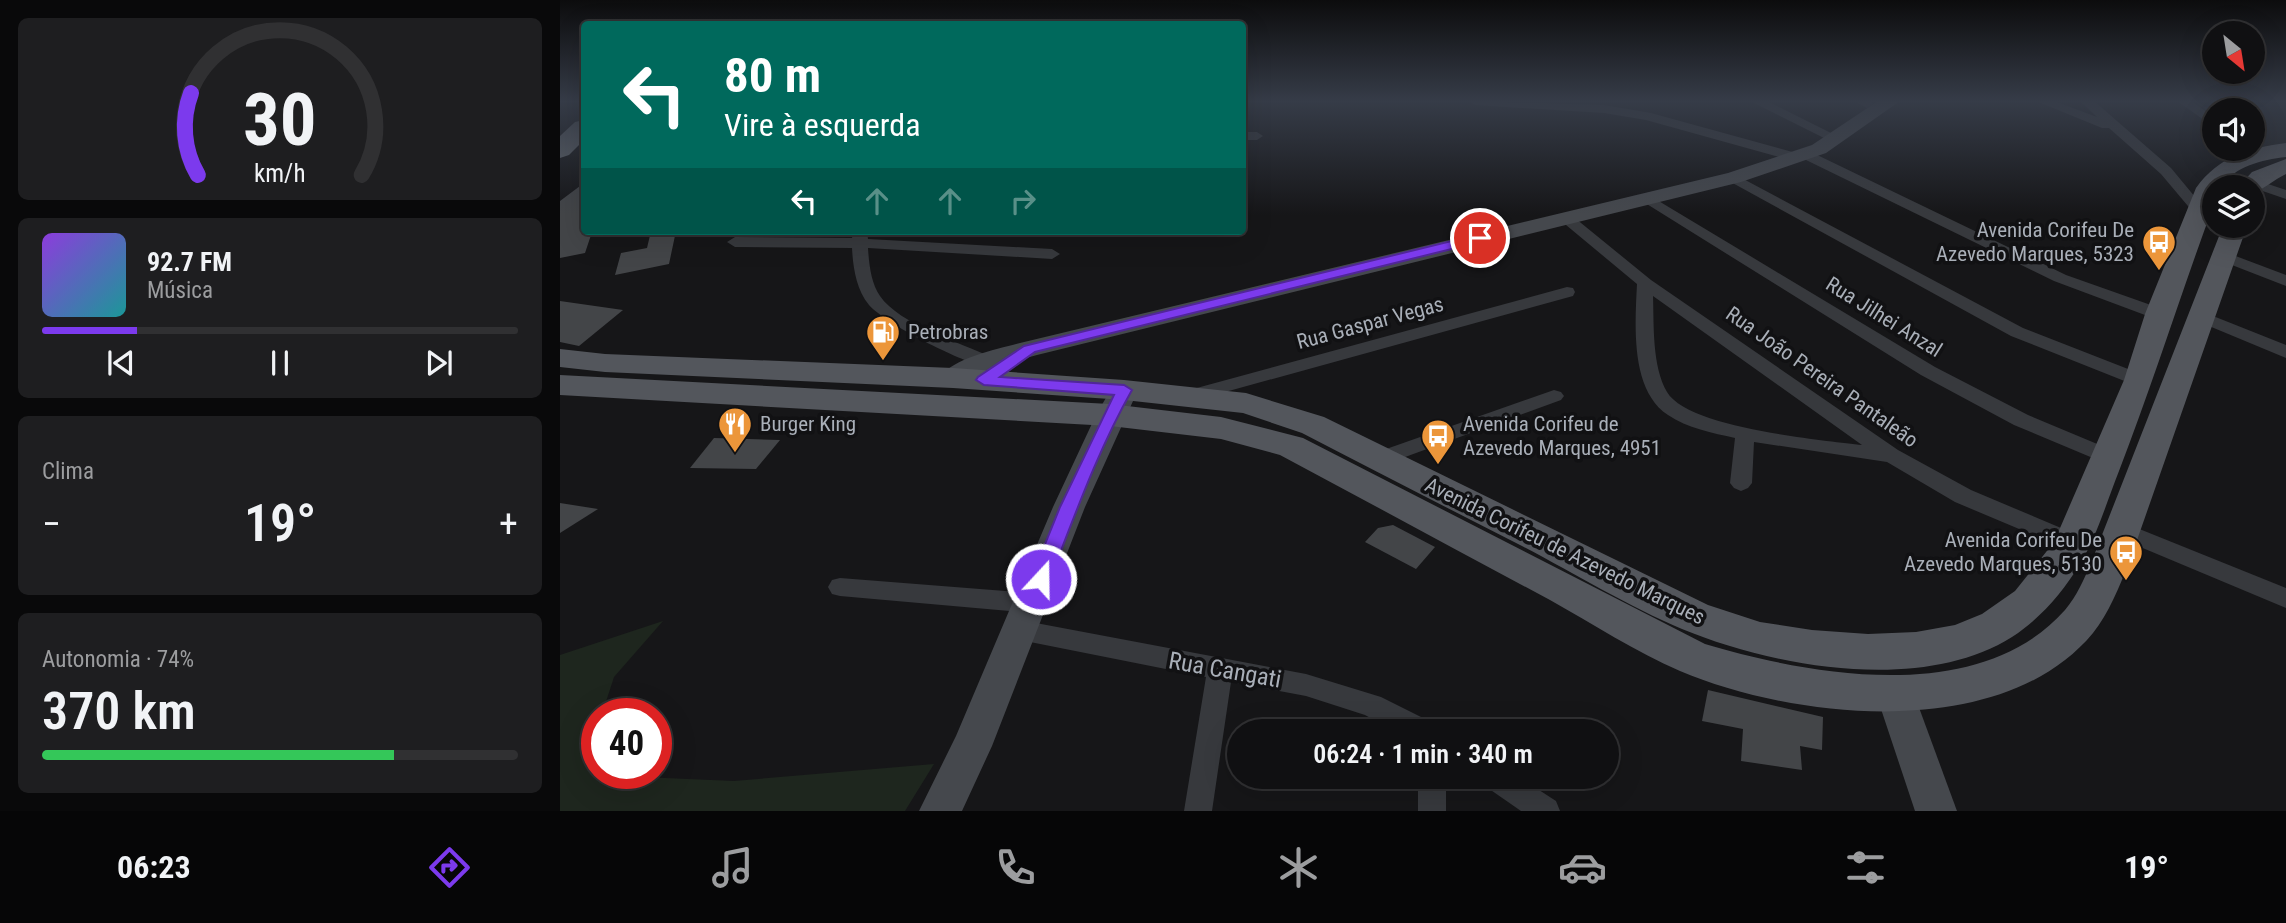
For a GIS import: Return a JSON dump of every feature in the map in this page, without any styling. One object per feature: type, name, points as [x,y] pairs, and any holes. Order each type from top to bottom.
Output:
[{"type":"main road","points":[[945,391],[1030,349],[1734,178],[1802,157],[1834,139]]},
{"type":"main road","name":"Avenida Corifeu de Azevedo Marques","points":[[2221,175],[2228,166],[2264,165]]},
{"type":"main road","name":"Avenida Corifeu de Azevedo Marques","points":[[560,358],[1117,403],[1185,398],[1247,403],[1313,425],[1695,617],[1760,639],[1812,647],[1916,649],[1959,642],[1996,626],[2029,601],[2066,555],[2139,380],[2159,314],[2202,202]]},
{"type":"main road","name":"Avenida Corifeu de Azevedo Marques","points":[[984,371],[1291,446],[1694,658],[1743,674],[1804,686],[1895,694],[1973,685],[2008,672],[2074,626],[2094,598],[2122,530],[2230,241]]},
{"type":"main road","name":"Avenida Corifeu de Azevedo Marques","points":[[560,385],[945,391]]},
{"type":"main road","points":[[940,811],[972,746],[1069,507],[1117,403]]},
{"type":"main road","points":[[1895,694],[1936,811]]},
{"type":"street","points":[[1727,139],[1802,157],[2078,286],[2159,314]]},
{"type":"street","points":[[2129,139],[2202,198]]},
{"type":"street","points":[[1756,147],[1773,166]]},
{"type":"street","points":[[2264,165],[2286,195]]},
{"type":"street","points":[[2166,171],[2202,198]]},
{"type":"street","points":[[1734,178],[2017,332],[2139,380]]},
{"type":"street","name":"Rua Jilhei Anzal","points":[[1647,198],[1940,377],[2021,420],[2107,456]]},
{"type":"street","name":"Rua João Pereira Pantaleão","points":[[1565,217],[1645,283],[1891,455],[1964,496],[2072,542]]},
{"type":"street","points":[[860,237],[867,286],[876,302],[894,316],[984,371]]},
{"type":"street","points":[[735,242],[860,237],[1052,254]]},
{"type":"street","points":[[2230,241],[2286,281]]},
{"type":"street","points":[[1645,283],[1645,329],[1656,390],[1667,406],[1687,419],[1745,433],[1891,455]]},
{"type":"street","name":"Rua Gaspar Vegas","points":[[1185,398],[1567,292]]},
{"type":"street","points":[[2203,317],[2286,352]]},
{"type":"street","points":[[1379,459],[1554,396]]},
{"type":"street","points":[[1741,483],[1745,433]]},
{"type":"street","points":[[2122,530],[2286,598]]},
{"type":"street","name":"Rua Cangati","points":[[840,587],[1026,617],[1220,670],[1306,685],[1372,705],[1398,719]]},
{"type":"street","points":[[1198,811],[1220,670]]},
{"type":"street","points":[[1432,789],[1432,811]]},
{"type":"street","points":[[1513,789],[1546,811]]},
{"type":"shaded area","points":[[2265,139],[2286,139],[2286,147],[2265,148]]},
{"type":"shaded area","points":[[663,621],[614,677],[607,698],[581,698],[581,789],[672,789],[672,778],[734,781],[934,764],[905,811],[560,811],[560,655]]},
{"type":"building","points":[[581,185],[581,235],[591,235],[585,253],[560,258],[560,201]]},
{"type":"building","points":[[650,235],[675,235],[669,264],[615,275],[621,253],[647,248]]},
{"type":"building","points":[[560,301],[623,310],[579,346],[560,342]]},
{"type":"building","name":"Burger King","points":[[714,438],[780,440],[756,469],[690,468]]},
{"type":"building","points":[[560,503],[598,509],[560,533]]},
{"type":"building","points":[[1393,525],[1435,547],[1416,569],[1365,542],[1378,528]]},
{"type":"building","points":[[1708,690],[1823,717],[1822,750],[1800,746],[1802,770],[1741,761],[1743,729],[1702,721]]},
{"type":"place","name":"Avenida Corifeu De Azevedo Marques, 5323","points":[[2159,272]]},
{"type":"place","name":"Petrobras","points":[[883,362]]},
{"type":"place","name":"Burger King","points":[[735,454]]},
{"type":"place","name":"Avenida Corifeu de Azevedo Marques, 4951","points":[[1438,466]]},
{"type":"place","name":"Avenida Corifeu De Azevedo Marques, 5130","points":[[2126,582]]},
{"type":"route","points":[[1041,579],[1069,507],[1124,390],[984,380],[1030,349],[1480,238]]}]
